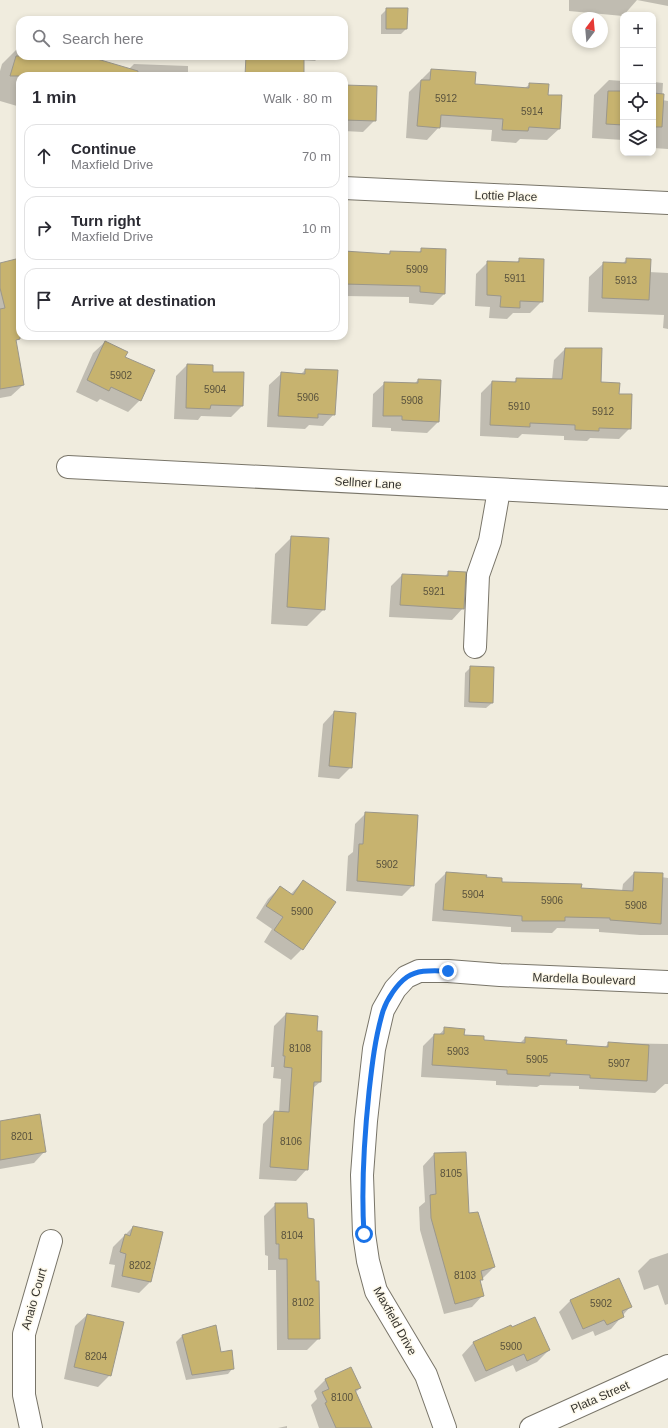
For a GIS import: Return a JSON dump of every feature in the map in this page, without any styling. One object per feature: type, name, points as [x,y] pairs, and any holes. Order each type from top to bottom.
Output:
[{"type":"street","name":"Lottie Place","points":[[348,188],[668,203]]},
{"type":"street","name":"Sellner Lane","points":[[68,467],[668,498]]},
{"type":"street","points":[[475,647],[478,576],[490,541],[499,490]]},
{"type":"street","name":"Maxfield Drive","points":[[445,1428],[426,1375],[376,1291],[368,1261],[363,1227],[362,1175],[374,1049],[383,1010],[395,989],[406,978],[419,972],[434,971],[500,975]]},
{"type":"street","name":"Mardella Boulevard","points":[[500,975],[668,982]]},
{"type":"street","name":"Anaio Court","points":[[31,1428],[24,1395],[24,1334],[51,1241]]},
{"type":"street","name":"Plata Street","points":[[531,1428],[668,1366]]},
{"type":"building","points":[[386,8],[408,8],[407,29],[386,29]]},
{"type":"building","points":[[16,56],[16,60],[101,60],[138,71],[16,72],[16,76],[10,76]]},
{"type":"building","points":[[246,60],[304,60],[304,72],[245,72]]},
{"type":"building","points":[[431,69],[476,72],[475,84],[529,88],[529,83],[549,84],[548,95],[562,95],[560,129],[529,127],[528,131],[502,130],[503,119],[441,115],[440,128],[417,126],[421,80],[430,80]]},
{"type":"building","points":[[348,85],[377,86],[376,121],[348,120]]},
{"type":"building","points":[[608,91],[620,91],[620,125],[606,124]]},
{"type":"building","points":[[656,93],[664,94],[662,127],[656,127]]},
{"type":"building","points":[[421,248],[446,249],[445,294],[420,292],[420,286],[348,284],[348,251],[390,254],[390,251],[421,252]]},
{"type":"building","points":[[519,258],[544,259],[543,302],[520,301],[520,308],[500,307],[501,296],[487,295],[487,261],[519,262]]},
{"type":"building","points":[[626,258],[651,259],[649,300],[602,298],[603,262],[626,263]]},
{"type":"building","points":[[16,259],[16,340],[24,385],[0,389],[0,309],[5,308],[0,288],[0,263]]},
{"type":"building","points":[[105,341],[128,352],[125,357],[155,370],[141,401],[111,387],[109,391],[87,380]]},
{"type":"building","points":[[565,348],[602,348],[601,382],[620,383],[619,394],[632,394],[631,429],[599,428],[599,431],[575,430],[575,425],[530,423],[530,427],[490,425],[492,381],[516,382],[516,378],[562,379]]},
{"type":"building","points":[[187,364],[213,365],[213,372],[244,372],[243,406],[211,405],[210,409],[186,408]]},
{"type":"building","points":[[305,369],[338,370],[335,415],[318,414],[318,418],[278,416],[281,372],[305,374]]},
{"type":"building","points":[[418,379],[441,380],[439,422],[402,420],[402,416],[383,416],[384,382],[418,383]]},
{"type":"building","points":[[291,536],[329,538],[325,610],[287,607]]},
{"type":"building","points":[[448,571],[466,572],[464,609],[400,605],[402,574],[448,576]]},
{"type":"building","points":[[470,666],[494,667],[493,703],[469,702]]},
{"type":"building","points":[[334,711],[356,713],[352,768],[329,766]]},
{"type":"building","points":[[365,812],[418,815],[414,886],[357,881],[359,844],[363,844]]},
{"type":"building","points":[[446,872],[487,875],[486,877],[502,878],[502,882],[582,884],[581,888],[633,891],[634,872],[663,873],[661,924],[610,920],[610,918],[565,917],[565,921],[522,921],[522,916],[443,910]]},
{"type":"building","points":[[303,880],[336,902],[303,950],[274,930],[283,917],[266,906],[280,886],[293,895]]},
{"type":"building","points":[[286,1013],[318,1016],[317,1031],[322,1031],[321,1082],[314,1082],[308,1170],[270,1167],[274,1111],[289,1112],[292,1068],[284,1067],[285,1056],[283,1056]]},
{"type":"building","points":[[444,1027],[465,1029],[464,1035],[484,1036],[484,1040],[525,1043],[525,1037],[567,1040],[566,1044],[608,1047],[608,1042],[649,1045],[647,1081],[590,1078],[590,1075],[550,1073],[550,1076],[507,1074],[507,1070],[432,1065],[434,1034],[444,1034]]},
{"type":"building","points":[[40,1114],[46,1152],[0,1160],[0,1121]]},
{"type":"building","points":[[466,1152],[469,1213],[478,1212],[495,1267],[481,1271],[483,1280],[480,1280],[484,1296],[455,1304],[431,1218],[430,1195],[436,1194],[434,1153]]},
{"type":"building","points":[[275,1203],[307,1203],[308,1218],[314,1219],[316,1281],[319,1281],[320,1339],[288,1339],[287,1259],[279,1259],[279,1244],[276,1244]]},
{"type":"building","points":[[133,1226],[163,1232],[151,1282],[122,1276],[126,1254],[120,1252],[125,1234],[130,1236]]},
{"type":"building","points":[[619,1278],[632,1307],[622,1311],[624,1317],[607,1325],[604,1320],[583,1329],[570,1300]]},
{"type":"building","points":[[87,1314],[124,1322],[111,1376],[74,1367]]},
{"type":"building","points":[[535,1317],[550,1350],[527,1361],[524,1354],[486,1371],[473,1342],[511,1325],[512,1327]]},
{"type":"building","points":[[216,1325],[221,1352],[232,1350],[234,1369],[192,1375],[182,1335]]},
{"type":"building","points":[[351,1367],[361,1388],[355,1390],[372,1428],[336,1428],[325,1403],[327,1402],[322,1392],[329,1389],[325,1379]]},
{"type":"route","points":[[364,1234],[362,1175],[366,1121],[374,1049],[383,1010],[395,989],[406,978],[419,972],[448,971]]}]
